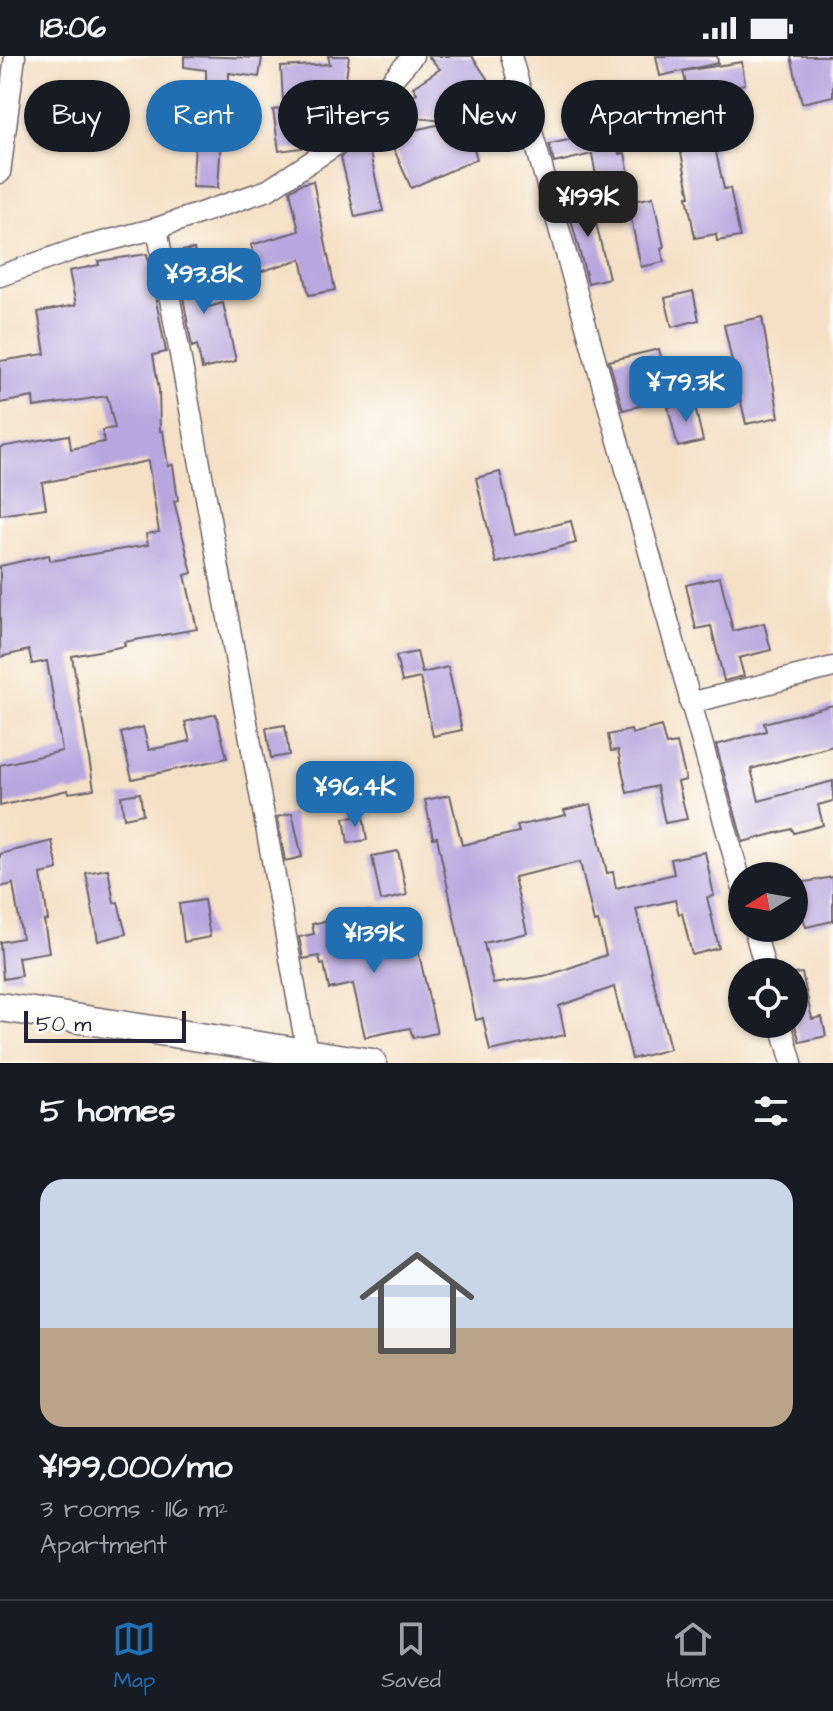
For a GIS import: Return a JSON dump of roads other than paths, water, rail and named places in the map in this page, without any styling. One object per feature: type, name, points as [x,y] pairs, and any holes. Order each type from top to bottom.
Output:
[{"type":"main road","points":[[0,1007],[308,1058],[372,1063]]},
{"type":"street","points":[[0,173],[15,56]]},
{"type":"street","points":[[0,276],[76,249],[157,228],[268,190],[333,147],[413,56]]},
{"type":"street","points":[[511,56],[735,862]]},
{"type":"street","points":[[157,228],[308,1058]]},
{"type":"street","points":[[690,703],[833,667]]},
{"type":"street","points":[[785,1038],[792,1063]]}]
